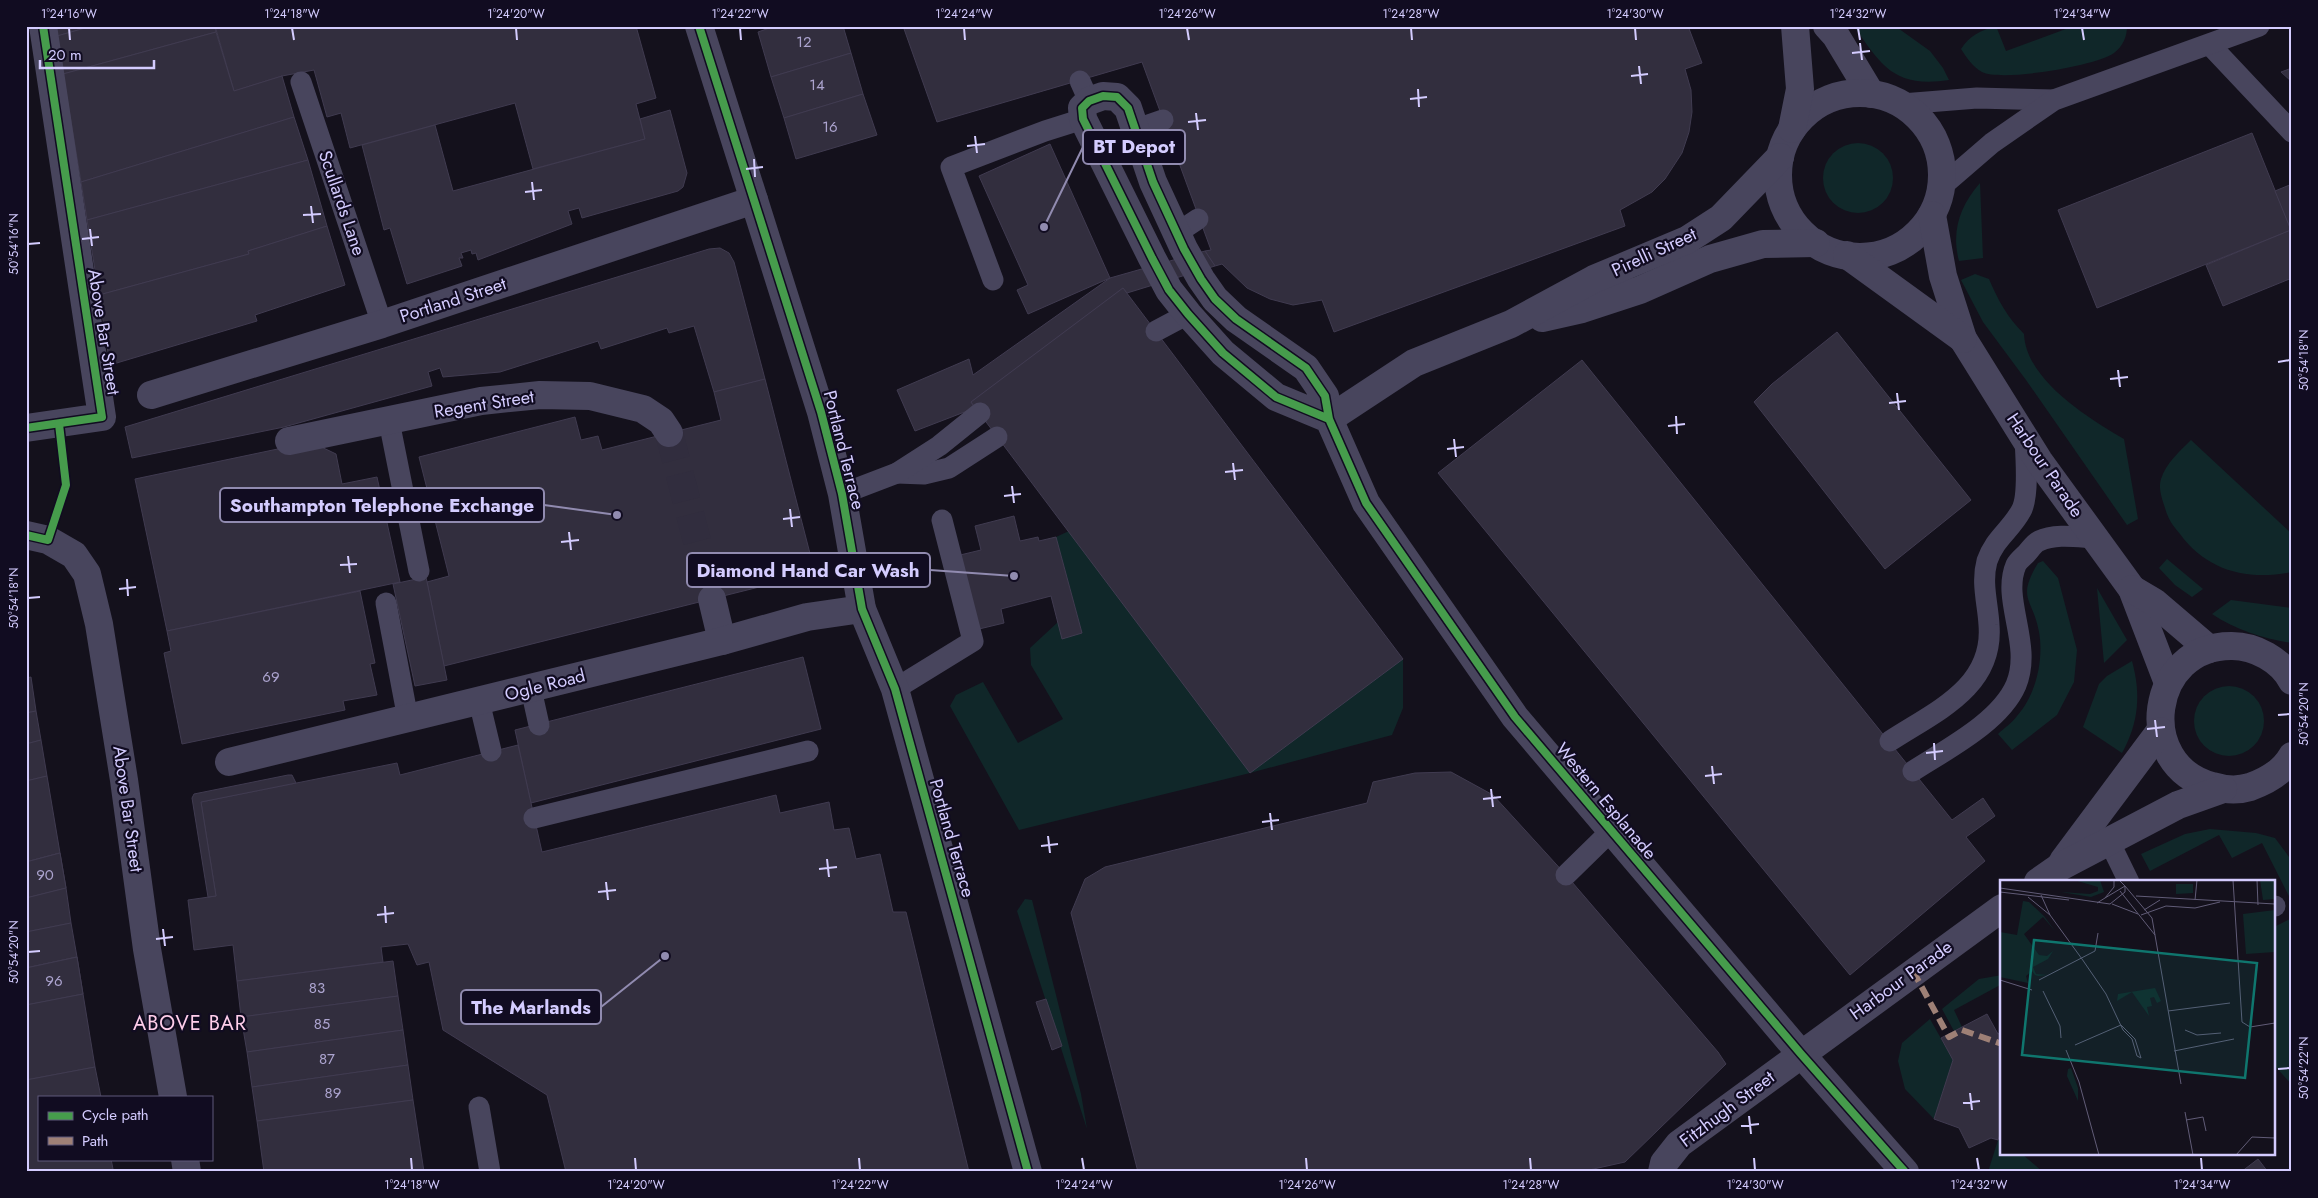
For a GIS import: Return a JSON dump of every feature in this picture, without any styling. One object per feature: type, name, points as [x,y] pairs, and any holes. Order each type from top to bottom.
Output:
[{"type":"street","name":"Above Bar Street","points":[[26,428],[102,417],[43,26]]},
{"type":"street","name":"Portland Terrace","points":[[698,26],[821,412],[842,494],[862,609],[895,689],[1028,1172]]},
{"type":"street","points":[[1792,129],[1807,112],[1826,100],[1848,93],[1888,97],[1902,104],[1921,120],[1935,140],[1942,163],[1941,188],[1932,215],[1916,235],[1896,248],[1872,256],[1847,255],[1816,243],[1797,227],[1784,205],[1778,181],[1780,157],[1792,129],[1800,89],[1794,26]]},
{"type":"street","points":[[1827,26],[1836,36],[1872,94]]},
{"type":"street","name":"Western Esplanade","points":[[1084,100],[1103,96],[1117,97],[1128,108],[1137,129],[1154,182],[1188,226],[1201,279],[1215,299],[1236,319],[1306,368],[1325,396],[1329,419],[1366,503],[1515,717],[1801,1054],[1905,1172]]},
{"type":"street","points":[[1084,100],[1152,258],[1169,290],[1223,353],[1276,397],[1329,419]]},
{"type":"street","name":"Pirelli Street","points":[[1329,419],[1414,363],[1511,324],[1594,279],[1687,240],[1721,218],[1780,157]]},
{"type":"street","name":"Portland Street","points":[[150,396],[382,324],[754,200]]},
{"type":"street","name":"Harbour Parade","points":[[1932,215],[1943,276],[1962,339],[2026,440],[2132,589],[2168,683]]},
{"type":"street","name":"Pirelli Street","points":[[1511,324],[1582,309],[1640,290],[1710,259],[1762,244],[1816,243]]},
{"type":"street","name":"Harbour Parade","points":[[1847,255],[1962,339]]},
{"type":"street","name":"Regent Street","points":[[289,441],[481,402],[540,395],[590,396],[643,409],[662,421],[669,433]]},
{"type":"street","name":"Above Bar Street","points":[[37,538],[74,555],[87,574],[99,624],[124,780],[145,933],[173,1096]]},
{"type":"street","name":"Harbour Parade","points":[[2132,589],[2154,602],[2209,649]]},
{"type":"street","points":[[712,599],[722,641]]},
{"type":"street","name":"Ogle Road","points":[[228,762],[722,641],[806,617],[862,609]]},
{"type":"street","points":[[2291,677],[2273,660],[2254,650],[2232,646],[2209,649],[2193,657],[2179,668],[2168,683],[2159,715],[2160,731],[2168,753],[2182,770],[2201,783],[2223,789],[2242,789],[2260,783],[2277,773],[2292,756]]},
{"type":"street","points":[[2048,875],[2160,731]]},
{"type":"street","points":[[2048,875],[2178,805],[2223,789]]},
{"type":"street","name":"Harbour Parade","points":[[1801,1054],[2000,909]]},
{"type":"street","name":"Fitzhugh Street","points":[[1662,1172],[1664,1163],[1679,1144],[1801,1054]]},
{"type":"lane","points":[[1941,188],[1992,143],[2054,100],[2259,26]]},
{"type":"lane","points":[[2210,45],[2292,132]]},
{"type":"lane","name":"Scullards Lane","points":[[301,82],[382,324]]},
{"type":"lane","points":[[1902,104],[1977,98],[2054,100]]},
{"type":"lane","points":[[992,280],[951,167],[1045,131],[1084,100]]},
{"type":"lane","points":[[1137,129],[1163,120]]},
{"type":"lane","points":[[1156,331],[1188,314]]},
{"type":"lane","points":[[842,494],[896,473],[939,446],[980,413]]},
{"type":"lane","points":[[389,421],[419,571]]},
{"type":"lane","points":[[896,473],[924,474],[949,468],[997,437]]},
{"type":"lane","points":[[1890,741],[1960,696],[1980,672],[1988,651],[1990,627],[1984,584],[1987,563],[1994,544],[2022,510],[2026,481],[2026,440]]},
{"type":"lane","points":[[895,689],[973,642],[942,520]]},
{"type":"lane","points":[[1913,771],[1988,721],[2008,700],[2016,684],[2021,668],[2022,649],[2011,588],[2016,564],[2038,541],[2066,536],[2095,538]]},
{"type":"lane","points":[[386,603],[408,719]]},
{"type":"lane","points":[[531,688],[539,725]]},
{"type":"lane","points":[[480,701],[491,751]]},
{"type":"lane","points":[[534,818],[808,750]]},
{"type":"lane","points":[[1566,875],[1612,830]]},
{"type":"lane","points":[[2109,841],[2128,880]]},
{"type":"lane","points":[[479,1107],[490,1172]]},
{"type":"green space","points":[[1854,26],[1895,26],[1930,51],[1943,68],[1949,80],[1915,81],[1892,71],[1873,53]]},
{"type":"green space","points":[[1996,26],[2006,51],[2074,26],[2127,26],[2122,44],[2114,53],[2104,58],[2049,71],[1993,75],[1979,70],[1961,49],[1976,34]]},
{"type":"green space","points":[[1858,143],[1871,146],[1883,153],[1890,165],[1893,178],[1890,191],[1883,203],[1871,210],[1858,213],[1845,210],[1833,203],[1826,191],[1823,178],[1826,165],[1833,153],[1845,146]]},
{"type":"green space","points":[[1980,183],[1983,258],[1959,261],[1956,239],[1959,219],[1967,201]]},
{"type":"green space","points":[[1975,274],[1989,279],[2004,308],[2024,334],[2027,351],[2035,367],[2047,382],[2077,409],[2124,439],[2138,519],[2127,525],[2026,380],[1983,322],[1961,280]]},
{"type":"green space","points":[[2191,440],[2292,534],[2292,572],[2260,575],[2244,574],[2216,565],[2191,547],[2175,528],[2166,512],[2160,482],[2163,473],[2170,463]]},
{"type":"green space","points":[[1069,531],[1403,659],[1403,708],[1392,735],[1250,773],[1019,830],[950,706],[956,695],[983,682],[1018,743],[1063,719],[1031,665],[1030,648],[1058,622],[1062,638],[1082,633],[1056,537]]},
{"type":"green space","points":[[2167,559],[2203,589],[2192,597],[2175,585],[2159,568]]},
{"type":"green space","points":[[2043,561],[2058,578],[2077,650],[2074,682],[2057,715],[2012,750],[1998,734],[2013,721],[2024,707],[2037,676],[2040,654],[2039,632],[2027,592],[2031,575],[2038,563]]},
{"type":"green space","points":[[2097,588],[2127,640],[2104,663]]},
{"type":"green space","points":[[2231,600],[2292,608],[2292,643],[2250,633],[2212,614]]},
{"type":"green space","points":[[2132,661],[2137,685],[2137,708],[2132,730],[2122,753],[2083,727],[2099,684],[2107,676]]},
{"type":"green space","points":[[2222,686],[2236,686],[2249,692],[2258,701],[2264,714],[2262,734],[2254,746],[2236,756],[2222,756],[2209,750],[2200,741],[2194,728],[2194,714],[2200,701],[2209,692]]},
{"type":"green space","points":[[2210,829],[2256,833],[2275,838],[2292,861],[2292,902],[2262,843],[2232,858],[2219,835],[2150,871],[2141,854],[2185,834]]},
{"type":"green space","points":[[1025,899],[1032,900],[1081,1094],[1087,1129],[1017,911]]},
{"type":"green space","points":[[2292,918],[2292,1085],[2276,1067],[2276,926]]},
{"type":"green space","points":[[2000,975],[2000,985],[1954,1010],[1962,1027],[1954,1031],[1942,1009],[1979,979]]},
{"type":"green space","points":[[1930,1019],[1953,1060],[1934,1119],[1905,1089],[1898,1061],[1902,1043]]},
{"type":"green space","points":[[1998,1140],[2000,1140],[2000,1156],[2024,1156],[2043,1172],[1988,1172]]},
{"type":"building","points":[[56,26],[92,26],[57,36]]},
{"type":"building","points":[[92,26],[215,26],[216,32],[63,74],[57,36]]},
{"type":"building","points":[[215,26],[636,26],[656,98],[636,104],[645,139],[533,169],[515,103],[350,148],[341,113],[327,117],[314,70],[282,76],[234,91]]},
{"type":"building","points":[[775,26],[843,26],[851,53],[771,77],[758,32]]},
{"type":"building","points":[[903,26],[1688,26],[1702,63],[1685,69],[1691,90],[1692,112],[1689,132],[1682,153],[1665,179],[1652,192],[1620,210],[1625,226],[1334,332],[1322,300],[1293,305],[1270,299],[1247,288],[1222,264],[1215,266],[1205,251],[1211,250],[1142,62],[937,122]]},
{"type":"building","points":[[216,32],[234,91],[282,76],[294,117],[81,182],[63,74]]},
{"type":"building","points":[[851,53],[863,94],[784,118],[771,77]]},
{"type":"building","points":[[2292,68],[2292,82],[2281,72]]},
{"type":"building","points":[[863,94],[877,135],[796,159],[784,118]]},
{"type":"building","points":[[670,110],[687,173],[683,187],[678,191],[582,218],[579,208],[568,211],[572,224],[478,260],[476,253],[472,254],[471,250],[461,253],[463,258],[459,258],[462,266],[407,284],[390,228],[384,230],[362,145],[435,125],[453,191],[645,139],[640,119]]},
{"type":"building","points":[[294,117],[308,160],[87,220],[81,182]]},
{"type":"building","points":[[2252,133],[2291,230],[2097,308],[2058,210]]},
{"type":"building","points":[[1050,144],[1110,278],[1028,314],[1017,290],[1028,285],[979,176]]},
{"type":"building","points":[[308,160],[327,226],[248,251],[249,254],[99,295],[87,220]]},
{"type":"building","points":[[2292,184],[2292,278],[2223,306],[2206,265],[2291,230],[2275,191]]},
{"type":"building","points":[[327,226],[345,285],[255,315],[257,321],[110,365],[99,295],[249,254],[248,251]]},
{"type":"building","points":[[720,248],[729,253],[734,262],[765,379],[714,392],[694,326],[669,333],[667,328],[601,349],[598,341],[500,372],[443,377],[440,368],[428,372],[432,386],[284,427],[132,458],[125,427],[709,249]]},
{"type":"building","points":[[1205,251],[1215,266],[1127,293],[1123,288],[971,402],[975,408],[915,431],[897,390],[969,359],[973,375],[1110,278]]},
{"type":"building","points":[[1123,288],[1403,659],[1250,773],[971,402]]},
{"type":"building","points":[[1837,332],[1971,500],[1885,569],[1754,402],[1772,384]]},
{"type":"building","points":[[1582,360],[1952,820],[1983,798],[1995,816],[1966,837],[1985,861],[1850,975],[1438,473]]},
{"type":"building","points":[[765,379],[815,573],[444,666],[427,582],[449,576],[419,457],[575,417],[581,440],[598,436],[602,450],[721,420],[714,392]]},
{"type":"building","points":[[311,442],[336,454],[342,484],[377,477],[400,582],[167,631],[135,479]]},
{"type":"building","points":[[1014,516],[1020,541],[1038,537],[1039,541],[1056,537],[1082,633],[1062,639],[1051,596],[1001,609],[1004,623],[975,630],[956,556],[981,550],[975,526]]},
{"type":"building","points":[[426,577],[447,680],[415,686],[393,584]]},
{"type":"building","points":[[360,591],[375,663],[370,664],[377,695],[343,701],[345,710],[182,744],[164,653],[171,651],[167,631]]},
{"type":"building","points":[[803,657],[821,729],[531,803],[515,730]]},
{"type":"building","points":[[31,677],[36,711],[26,713],[26,678]]},
{"type":"building","points":[[36,711],[41,740],[26,744],[26,713]]},
{"type":"building","points":[[41,740],[47,776],[26,781],[26,744]]},
{"type":"building","points":[[518,745],[542,852],[776,795],[780,813],[829,802],[834,830],[849,828],[856,859],[880,854],[893,912],[906,912],[969,1172],[566,1172],[547,1095],[443,1030],[429,962],[417,965],[408,944],[381,947],[383,962],[237,981],[233,945],[194,950],[188,900],[216,896],[201,802],[397,763],[400,775]]},
{"type":"building","points":[[1451,772],[1493,795],[1566,875],[1718,1052],[1726,1064],[1625,1162],[1580,1172],[1138,1172],[1071,913],[1085,879],[1105,867],[1367,803],[1373,782],[1415,773]]},
{"type":"building","points":[[292,775],[296,783],[201,802],[216,896],[208,897],[192,798],[194,794]]},
{"type":"building","points":[[47,776],[60,853],[26,862],[26,781]]},
{"type":"building","points":[[60,853],[66,888],[26,898],[26,862]]},
{"type":"building","points":[[60,853],[66,888],[26,898],[26,862]]},
{"type":"building","points":[[66,888],[71,923],[26,932],[26,898]]},
{"type":"building","points":[[71,923],[77,957],[26,968],[26,932]]},
{"type":"building","points":[[77,957],[83,994],[26,1005],[26,968]]},
{"type":"building","points":[[77,957],[83,994],[26,1005],[26,968]]},
{"type":"building","points":[[393,961],[398,996],[241,1017],[237,981]]},
{"type":"building","points":[[83,994],[95,1067],[26,1080],[26,1005]]},
{"type":"building","points":[[398,996],[403,1030],[247,1052],[241,1017]]},
{"type":"building","points":[[1046,999],[1062,1046],[1052,1050],[1036,1002]]},
{"type":"building","points":[[1987,1014],[1998,1034],[2000,1033],[2000,1134],[1998,1140],[1991,1138],[1969,1148],[1959,1128],[1934,1119],[1953,1060],[1941,1038]]},
{"type":"building","points":[[403,1030],[408,1065],[252,1087],[247,1052]]},
{"type":"building","points":[[408,1065],[413,1100],[257,1121],[252,1087]]},
{"type":"building","points":[[95,1067],[101,1096],[38,1096],[38,1160],[111,1160],[113,1169],[104,1172],[26,1172],[26,1080]]},
{"type":"building","points":[[413,1100],[424,1172],[264,1172],[257,1121]]},
{"type":"building","points":[[2258,1159],[2268,1172],[2241,1172]]},
{"type":"tunnel","points":[[669,433],[712,599]]},
{"type":"marked path","points":[[1913,971],[1949,1037],[1962,1030],[2000,1043]]},
{"type":"cycle path","points":[[26,428],[102,417],[43,26]]},
{"type":"cycle path","points":[[699,26],[821,412],[842,494],[862,609],[895,689],[1028,1172]]},
{"type":"cycle path","points":[[1329,419],[1276,397],[1223,353],[1169,290],[1083,119],[1082,108],[1089,101],[1103,96],[1117,97],[1128,108],[1153,182],[1184,249],[1201,279],[1215,299],[1236,319],[1306,368],[1325,396],[1329,419],[1366,503],[1515,717],[1801,1054],[1905,1172]]},
{"type":"cycle path","points":[[26,535],[48,540],[66,485],[59,424]]},
{"type":"place","name":"BT Depot","points":[[1044,227]]},
{"type":"place","name":"Southampton Telephone Exchange","points":[[617,515]]},
{"type":"place","name":"Diamond Hand Car Wash","points":[[1014,576]]},
{"type":"place","name":"The Marlands","points":[[665,956]]},
{"type":"district","name":"ABOVE BAR","points":[[190,1023]]}]
